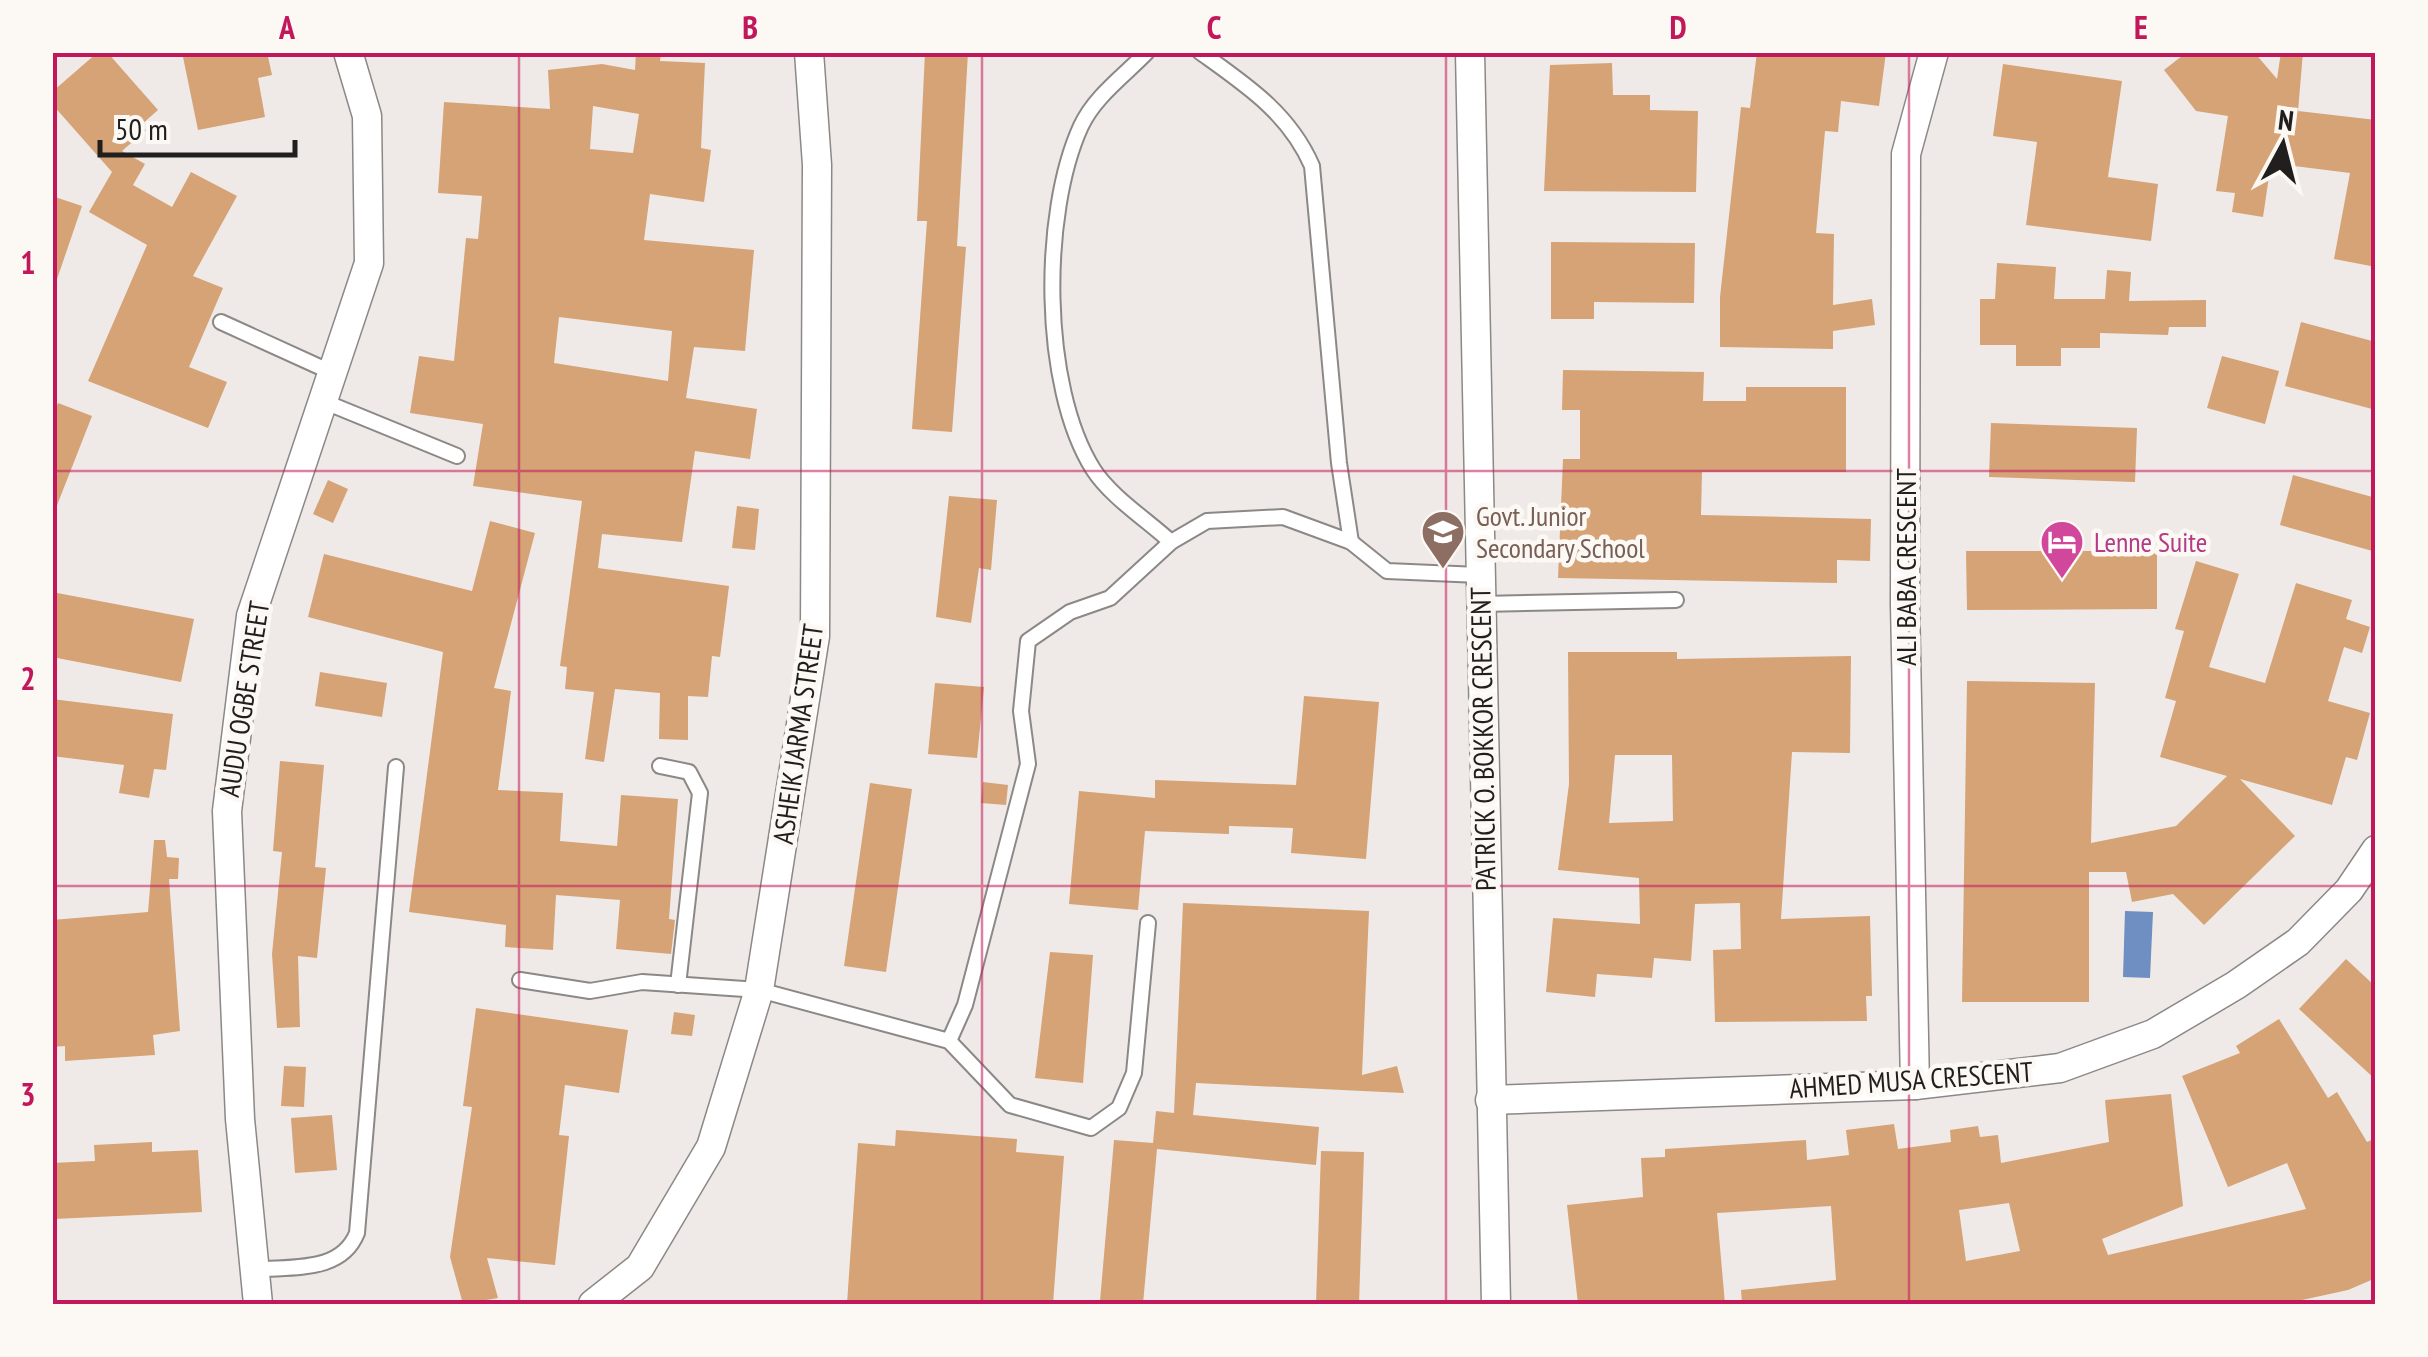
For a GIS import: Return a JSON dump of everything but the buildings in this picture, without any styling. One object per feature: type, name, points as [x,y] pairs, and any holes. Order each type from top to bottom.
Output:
[{"type":"street","name":"AUDU OGBE STREET","points":[[258,1304],[240,1119],[227,810],[251,616],[326,402],[369,263],[367,116],[348,52]]},
{"type":"street","name":"ASHEIK JARMA STREET","points":[[593,1304],[640,1267],[711,1146],[760,990],[815,636],[818,165],[809,52]]},
{"type":"street","name":"PATRICK O. BOKKOR CRESCENT","points":[[1470,52],[1496,1304]]},
{"type":"street","name":"ALI BABA CRESCENT","points":[[1915,1085],[1905,604],[1906,154],[1934,52]]},
{"type":"street","name":"AHMED MUSA CRESCENT","points":[[1490,1100],[1915,1085],[2060,1068],[2153,1034],[2298,942],[2349,890],[2376,850]]},
{"type":"lane","points":[[1147,52],[1110,87],[1082,124],[1061,190],[1054,252],[1056,348],[1067,408],[1094,470],[1171,542]]},
{"type":"lane","points":[[1200,52],[1281,114],[1301,140],[1312,166],[1339,464],[1352,542]]},
{"type":"lane","points":[[221,322],[334,374]]},
{"type":"lane","points":[[326,402],[458,456]]},
{"type":"lane","points":[[949,1042],[970,988],[1028,764],[1021,711],[1028,640],[1070,612],[1110,598],[1171,542],[1206,521],[1283,518],[1352,542],[1387,571],[1479,576]]},
{"type":"lane","points":[[1480,604],[1676,600]]},
{"type":"lane","points":[[254,1270],[334,1262],[349,1253],[357,1233],[396,766]]},
{"type":"lane","points":[[660,766],[688,772],[700,794],[678,984]]},
{"type":"lane","points":[[520,980],[590,991],[629,982],[760,990],[949,1042],[1010,1105],[1091,1128],[1118,1108],[1134,1073],[1148,923]]},
{"type":"water","points":[[2125,911],[2153,912],[2150,978],[2123,977]]},
{"type":"place","name":"Govt. Junior Secondary School","points":[[1443,570]]},
{"type":"place","name":"Lenne Suite","points":[[2062,580]]}]
